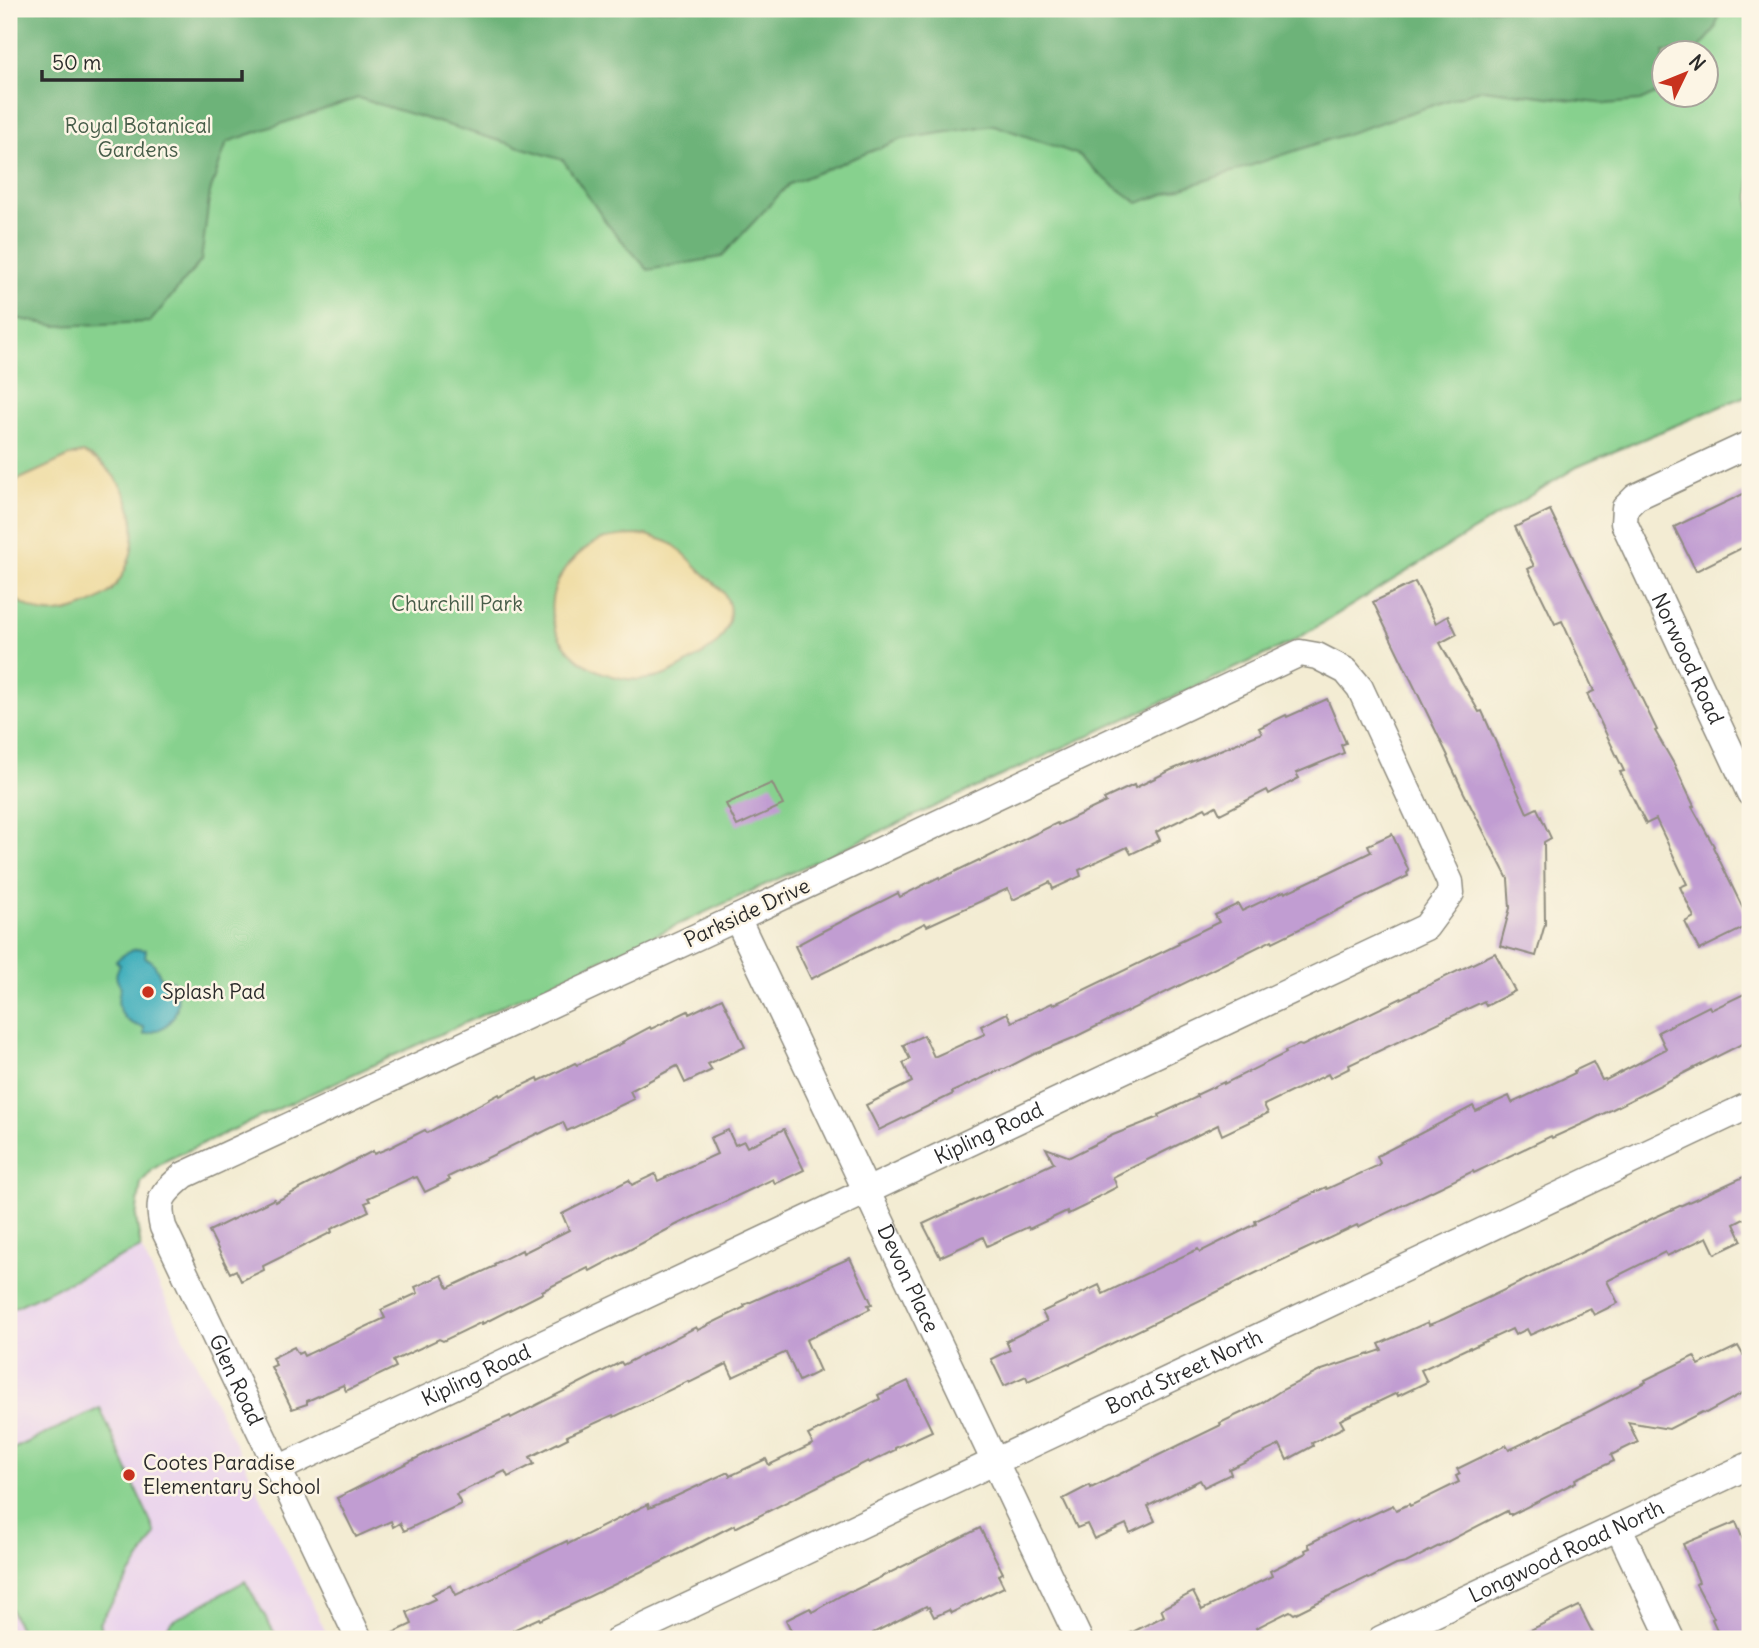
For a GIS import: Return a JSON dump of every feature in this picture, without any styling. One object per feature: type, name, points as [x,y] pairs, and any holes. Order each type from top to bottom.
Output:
[{"type":"street","name":"Norwood Road","points":[[1747,778],[1624,523],[1625,508],[1636,497],[1750,444]]},
{"type":"street","name":"Parkside Drive","points":[[163,1194],[184,1175],[737,919],[1300,653],[1317,656],[1336,666]]},
{"type":"street","name":"Kipling Road","points":[[278,1469],[1426,927],[1451,893],[1450,882],[1360,688],[1346,671],[1336,666]]},
{"type":"street","name":"Devon Place","points":[[737,919],[1079,1639]]},
{"type":"street","name":"Bond Street North","points":[[619,1639],[1750,1105]]},
{"type":"street","name":"Glen Road","points":[[163,1194],[159,1210],[163,1227],[359,1639]]},
{"type":"street","name":"Longwood Road North","points":[[1381,1639],[1750,1465]]},
{"type":"street","points":[[1618,1528],[1671,1639]]},
{"type":"shaded area","name":"Cootes Paradise Elementary School","points":[[141,1248],[329,1639],[9,1639],[9,1310]]},
{"type":"green space","name":"Churchill Park","points":[[9,9],[1750,9],[1750,394],[1577,467],[1290,643],[167,1160],[152,1170],[141,1183],[136,1217],[141,1248],[9,1310]]},
{"type":"green space","name":"Royal Botanical Gardens","points":[[9,9],[1720,9],[1715,30],[1708,38],[1650,38],[1650,96],[1640,101],[1606,104],[1482,89],[1138,203],[1101,176],[1079,155],[994,125],[902,139],[789,184],[721,257],[648,270],[608,225],[563,160],[358,98],[227,142],[210,192],[201,261],[150,322],[57,326],[9,317]]},
{"type":"green space","points":[[100,1408],[156,1534],[99,1623],[106,1639],[24,1639],[9,1605],[9,1451]]},
{"type":"green space","points":[[245,1581],[278,1639],[160,1639],[171,1622]]},
{"type":"sand","points":[[83,453],[98,461],[121,487],[133,519],[131,553],[119,580],[103,597],[67,612],[40,612],[16,600],[9,582],[9,484],[70,456]]},
{"type":"sand","points":[[647,535],[676,547],[723,592],[730,610],[729,619],[723,635],[711,649],[684,665],[659,677],[626,679],[594,669],[578,659],[565,646],[556,631],[552,598],[558,580],[570,563],[592,544],[612,537]]},
{"type":"water","name":"Splash Pad","points":[[137,949],[146,950],[145,957],[155,966],[165,984],[172,980],[177,999],[177,1008],[169,1022],[144,1034],[144,1027],[125,1018],[118,1001],[121,987],[116,976],[120,965],[116,961]]},
{"type":"building","points":[[1745,493],[1750,505],[1750,544],[1696,571],[1674,527]]},
{"type":"building","points":[[1550,510],[1750,923],[1699,950],[1685,922],[1694,917],[1680,887],[1687,884],[1656,819],[1646,824],[1620,772],[1624,771],[1587,694],[1594,691],[1562,621],[1555,624],[1528,569],[1534,566],[1515,527]]},
{"type":"building","points":[[1415,582],[1436,623],[1448,616],[1457,634],[1440,643],[1479,712],[1482,711],[1527,813],[1537,808],[1551,838],[1544,842],[1545,924],[1536,956],[1500,946],[1510,908],[1508,879],[1373,602]]},
{"type":"building","points":[[1327,699],[1346,743],[1341,745],[1344,753],[1296,773],[1299,778],[1269,794],[1267,790],[1220,814],[1216,806],[1207,811],[1205,808],[1156,832],[1160,840],[1131,854],[1127,847],[1079,870],[1081,876],[1053,889],[1050,882],[1013,900],[1008,889],[1005,890],[927,926],[925,923],[811,979],[795,946],[898,893],[900,897],[939,877],[940,879],[980,861],[1106,802],[1104,799],[1262,733],[1259,728]]},
{"type":"building","points":[[772,783],[783,805],[737,826],[726,804]]},
{"type":"building","points":[[1392,834],[1409,871],[1408,876],[1073,1038],[952,1092],[953,1094],[879,1130],[866,1105],[912,1082],[903,1063],[910,1059],[903,1045],[924,1035],[934,1057],[985,1034],[981,1026],[1007,1013],[1012,1022],[1052,1003],[1053,1005],[1219,922],[1215,915],[1238,904],[1242,911],[1284,891],[1285,893],[1371,852],[1368,845]]},
{"type":"building","points":[[1495,953],[1515,991],[1486,1006],[1484,1001],[1349,1065],[1350,1068],[1330,1078],[1328,1074],[1264,1105],[1268,1113],[1222,1135],[1218,1125],[1125,1171],[1113,1177],[1117,1187],[1068,1214],[1067,1211],[987,1246],[983,1237],[940,1257],[923,1224],[1054,1163],[1046,1148],[1070,1157],[1113,1135],[1159,1117],[1158,1115],[1197,1097],[1196,1095],[1224,1084],[1286,1053],[1285,1051],[1302,1046]]},
{"type":"building","points":[[1744,994],[1750,1008],[1750,1040],[1589,1121],[1474,1173],[1473,1171],[1358,1227],[1357,1225],[1070,1364],[1028,1381],[1026,1376],[1004,1386],[991,1359],[1010,1350],[1006,1341],[1047,1321],[1042,1312],[1099,1285],[1103,1294],[1198,1249],[1200,1252],[1256,1224],[1255,1221],[1377,1166],[1380,1163],[1377,1156],[1473,1106],[1476,1111],[1509,1096],[1512,1103],[1593,1062],[1602,1080],[1606,1080],[1666,1049],[1658,1032],[1709,1006],[1711,1010]]},
{"type":"building","points":[[722,998],[745,1047],[708,1064],[712,1070],[685,1083],[677,1066],[630,1091],[634,1099],[567,1131],[563,1122],[538,1133],[448,1177],[450,1180],[425,1192],[417,1177],[413,1177],[368,1198],[370,1201],[365,1203],[369,1211],[263,1266],[264,1270],[241,1281],[236,1270],[230,1273],[209,1231],[274,1199],[275,1202],[373,1151],[374,1154],[389,1148],[425,1130],[427,1133],[499,1094],[500,1096],[538,1078],[539,1081],[575,1063],[577,1065],[650,1027],[651,1029],[688,1011],[689,1014]]},
{"type":"building","points":[[784,1129],[804,1170],[775,1184],[773,1179],[676,1225],[590,1271],[588,1268],[482,1324],[443,1341],[439,1339],[393,1361],[396,1367],[346,1391],[343,1385],[292,1409],[271,1367],[276,1365],[272,1358],[294,1347],[298,1354],[302,1352],[304,1356],[385,1318],[381,1310],[418,1293],[415,1287],[442,1275],[448,1288],[522,1250],[523,1253],[569,1230],[562,1214],[629,1180],[632,1185],[655,1174],[658,1181],[717,1154],[710,1138],[728,1130],[735,1145],[744,1141],[747,1147]]},
{"type":"building","points":[[1750,1174],[1750,1216],[1734,1224],[1742,1241],[1715,1254],[1707,1237],[1667,1256],[1665,1252],[1607,1281],[1618,1303],[1594,1315],[1590,1308],[1530,1335],[1527,1329],[1515,1335],[1512,1329],[1421,1370],[1427,1382],[1340,1420],[1344,1427],[1312,1443],[1313,1446],[1287,1460],[1280,1445],[1229,1469],[1231,1474],[1204,1487],[1200,1480],[1148,1506],[1155,1521],[1130,1533],[1126,1524],[1094,1539],[1087,1524],[1077,1528],[1063,1499],[1221,1425],[1220,1423],[1322,1370],[1382,1350],[1379,1344],[1428,1322],[1429,1325],[1444,1319]]},
{"type":"building","points":[[850,1258],[872,1304],[868,1305],[870,1309],[806,1340],[820,1371],[799,1381],[786,1352],[733,1377],[727,1364],[567,1436],[568,1438],[530,1457],[534,1464],[508,1477],[505,1471],[456,1494],[461,1504],[404,1531],[400,1523],[393,1527],[391,1521],[356,1537],[337,1498],[435,1449],[510,1416],[511,1418],[621,1362],[623,1365],[696,1327],[698,1330],[745,1307],[744,1305]]},
{"type":"building","points":[[1738,1346],[1743,1355],[1750,1351],[1750,1389],[1669,1429],[1628,1422],[1638,1442],[1611,1455],[1614,1461],[1575,1479],[1576,1482],[1511,1515],[1507,1511],[1406,1563],[1366,1578],[1294,1614],[1290,1611],[1256,1628],[1262,1639],[1119,1639],[1164,1616],[1161,1609],[1193,1592],[1202,1610],[1272,1576],[1270,1571],[1306,1553],[1305,1550],[1310,1548],[1308,1544],[1358,1519],[1359,1521],[1393,1505],[1396,1510],[1409,1504],[1410,1506],[1459,1482],[1456,1476],[1460,1474],[1457,1469],[1506,1445],[1509,1450],[1694,1356],[1699,1365]]},
{"type":"building","points":[[908,1381],[932,1431],[869,1463],[868,1461],[735,1528],[734,1525],[540,1620],[539,1618],[494,1639],[380,1639],[412,1624],[407,1612],[435,1599],[432,1594],[451,1585],[456,1595],[648,1504],[649,1508],[728,1472],[730,1476],[766,1459],[769,1465],[813,1444],[808,1435],[880,1399],[878,1395]]},
{"type":"building","points":[[1736,1522],[1750,1558],[1750,1634],[1739,1639],[1721,1639],[1712,1619],[1714,1618],[1696,1584],[1699,1582],[1683,1544]]},
{"type":"building","points":[[980,1528],[1003,1573],[998,1575],[1004,1587],[951,1613],[949,1610],[934,1617],[926,1606],[873,1633],[875,1639],[795,1639],[786,1620],[810,1608],[812,1612],[849,1591]]},
{"type":"building","points":[[1579,1606],[1596,1639],[1512,1639]]},
{"type":"place","name":"Splash Pad","points":[[148,992]]},
{"type":"place","name":"Cootes Paradise Elementary School","points":[[129,1475]]}]
